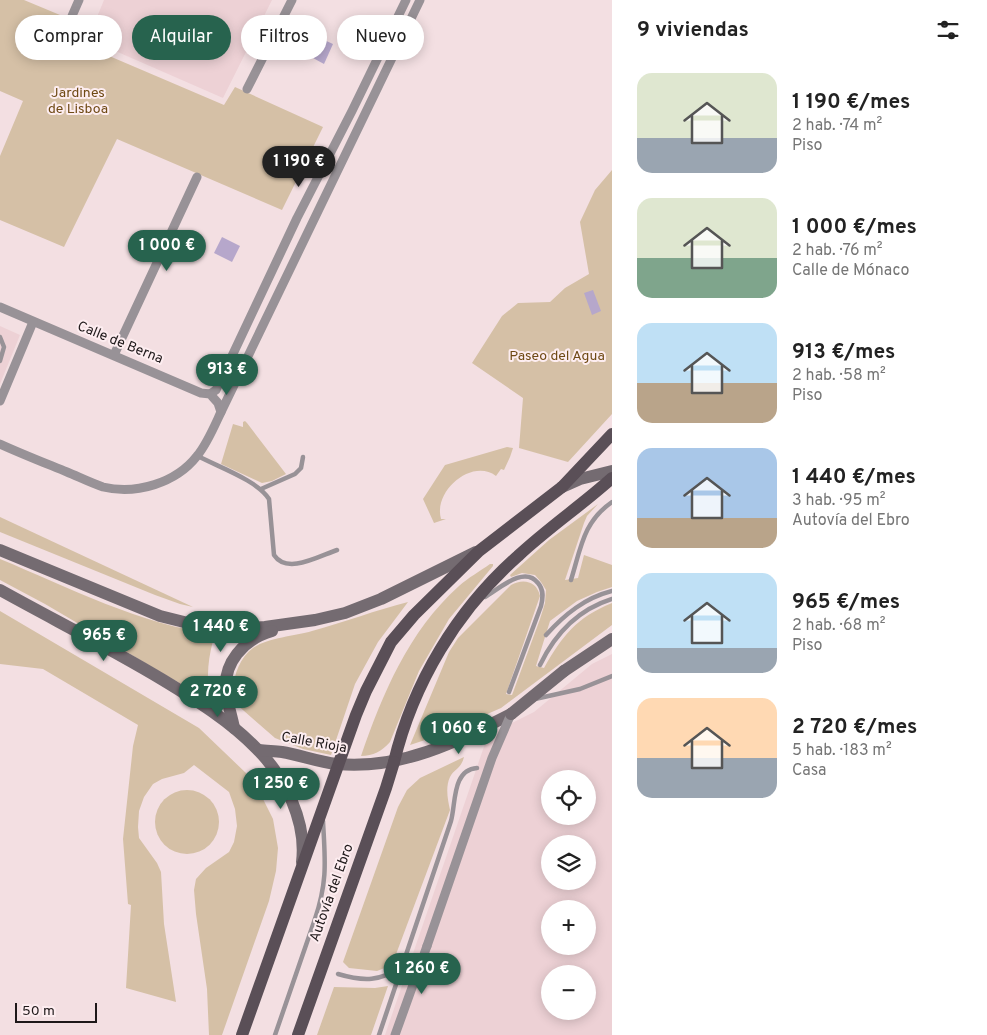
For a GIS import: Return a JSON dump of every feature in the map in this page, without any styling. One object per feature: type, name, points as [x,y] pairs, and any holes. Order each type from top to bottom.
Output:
[{"type":"main road","points":[[242,1035],[366,691],[392,642],[409,620],[479,551],[562,487],[612,434]]},
{"type":"main road","points":[[562,487],[580,479],[612,471]]},
{"type":"main road","name":"Autovía del Ebro","points":[[298,1035],[417,695],[439,651],[470,606],[502,570],[612,478]]},
{"type":"main road","points":[[0,550],[114,598],[178,621],[210,628],[265,630],[345,612],[381,599],[479,551]]},
{"type":"main road","points":[[0,590],[191,697],[234,728],[259,750],[281,781],[294,804],[301,829],[303,853],[301,872]]},
{"type":"main road","points":[[234,728],[228,702],[226,679],[234,658],[244,645],[265,630]]},
{"type":"main road","name":"Calle Rioja","points":[[259,750],[283,752],[314,761],[339,764],[366,765],[416,757],[442,747],[511,714],[571,667],[612,640]]},
{"type":"street","points":[[72,15],[79,0]]},
{"type":"street","points":[[247,89],[292,0]]},
{"type":"street","points":[[221,412],[210,394],[216,390],[297,218],[352,112],[406,0]]},
{"type":"street","points":[[0,444],[103,486],[126,489],[158,484],[176,475],[198,456],[420,0]]},
{"type":"street","points":[[114,356],[197,177]]},
{"type":"street","name":"Calle de Berna","points":[[0,308],[201,393],[210,394]]},
{"type":"street","points":[[0,401],[34,322]]},
{"type":"street","points":[[395,1035],[492,758],[511,714]]},
{"type":"lane","points":[[0,337],[4,347],[0,361]]},
{"type":"lane","points":[[198,456],[254,484],[269,499],[274,555],[277,560],[284,564],[290,564],[337,550]]},
{"type":"lane","points":[[261,489],[295,474],[300,468],[303,457]]},
{"type":"lane","points":[[571,580],[589,525],[598,513],[612,502]]},
{"type":"lane","points":[[470,606],[517,577],[523,576],[534,579],[541,588],[543,594],[541,606],[509,692]]},
{"type":"lane","points":[[546,635],[576,607],[596,596],[612,591]]},
{"type":"lane","points":[[540,665],[550,646],[565,627],[587,610],[612,599]]},
{"type":"lane","name":"Calle Rioja","points":[[529,700],[580,690],[612,676]]},
{"type":"lane","points":[[379,1035],[451,821],[457,784],[463,773],[471,768],[477,768]]},
{"type":"lane","points":[[275,1035],[324,888],[326,867],[322,810]]},
{"type":"lane","points":[[338,974],[353,979],[376,979],[403,967]]},
{"type":"shaded area","points":[[104,0],[272,0],[264,15],[241,15],[242,60],[223,98],[136,60],[231,60],[231,15],[132,15],[132,58],[122,54],[122,15],[98,15]]},
{"type":"shaded area","points":[[327,41],[333,44],[327,57]]},
{"type":"shaded area","points":[[317,60],[326,60],[324,64]]},
{"type":"shaded area","points":[[222,237],[240,246],[232,262],[214,253]]},
{"type":"shaded area","points":[[593,290],[601,311],[592,315],[584,293]]},
{"type":"shaded area","points":[[0,326],[20,335],[0,384]]},
{"type":"shaded area","points":[[612,654],[612,1035],[385,1035],[488,735],[534,712],[592,664]]},
{"type":"green space","name":"Jardines de Lisboa","points":[[0,0],[24,0],[60,15],[15,15],[15,60],[119,60],[224,105],[235,87],[323,127],[282,210],[117,139],[64,247],[0,220],[0,156],[23,101],[0,91]]},
{"type":"green space","name":"Paseo del Agua","points":[[612,170],[612,414],[568,462],[519,448],[523,398],[472,363],[502,316],[518,303],[550,302],[565,288],[589,274],[580,222],[595,190]]},
{"type":"green space","points":[[245,421],[286,474],[272,481],[262,483],[221,464],[233,424],[243,427],[243,422]]},
{"type":"green space","points":[[507,447],[513,448],[504,470],[501,469],[496,476],[476,471],[466,474],[457,480],[449,488],[440,508],[441,519],[446,519],[434,523],[423,499],[445,465]]},
{"type":"green space","points":[[598,504],[587,516],[565,580],[578,578],[584,555],[612,565],[612,587],[577,601],[550,621],[536,666],[544,668],[564,637],[580,621],[612,603],[612,625],[501,708],[437,736],[410,745],[449,652],[458,638],[511,585],[525,581],[536,587],[540,596],[506,694],[512,695],[540,619],[545,603],[546,590],[535,575],[522,573],[511,577],[510,575],[549,540]]},
{"type":"green space","points":[[0,517],[193,607],[155,595],[0,532]]},
{"type":"green space","points":[[0,559],[132,614],[187,629],[215,634],[208,667],[210,701],[45,604],[0,580]]},
{"type":"green space","points":[[490,564],[493,564],[493,566],[449,619],[419,671],[390,742],[377,752],[361,756],[378,709],[411,643],[441,604],[463,583]]},
{"type":"green space","points":[[408,602],[378,642],[355,684],[331,755],[303,749],[275,738],[235,703],[233,688],[236,673],[247,653],[253,648],[273,640],[312,631]]},
{"type":"green space","points":[[0,611],[199,728],[247,774],[261,795],[273,819],[278,848],[276,871],[269,901],[222,1035],[209,1035],[207,989],[194,890],[196,879],[206,868],[229,852],[234,842],[237,826],[235,809],[229,792],[194,765],[184,773],[162,779],[153,784],[144,797],[139,811],[139,838],[157,863],[161,872],[164,924],[176,1002],[126,988],[131,905],[128,904],[123,839],[133,746],[138,725],[43,669],[0,664]]},
{"type":"green space","points":[[464,757],[448,781],[447,794],[450,810],[392,965],[377,971],[349,968],[343,962],[398,807],[407,790],[420,778]]},
{"type":"green space","points":[[187,790],[199,792],[210,799],[217,810],[219,822],[217,834],[210,845],[199,852],[187,854],[175,852],[164,845],[157,834],[155,822],[157,810],[164,799],[175,792]]},
{"type":"green space","points":[[388,986],[371,1035],[317,1035],[334,987],[375,988]]}]
